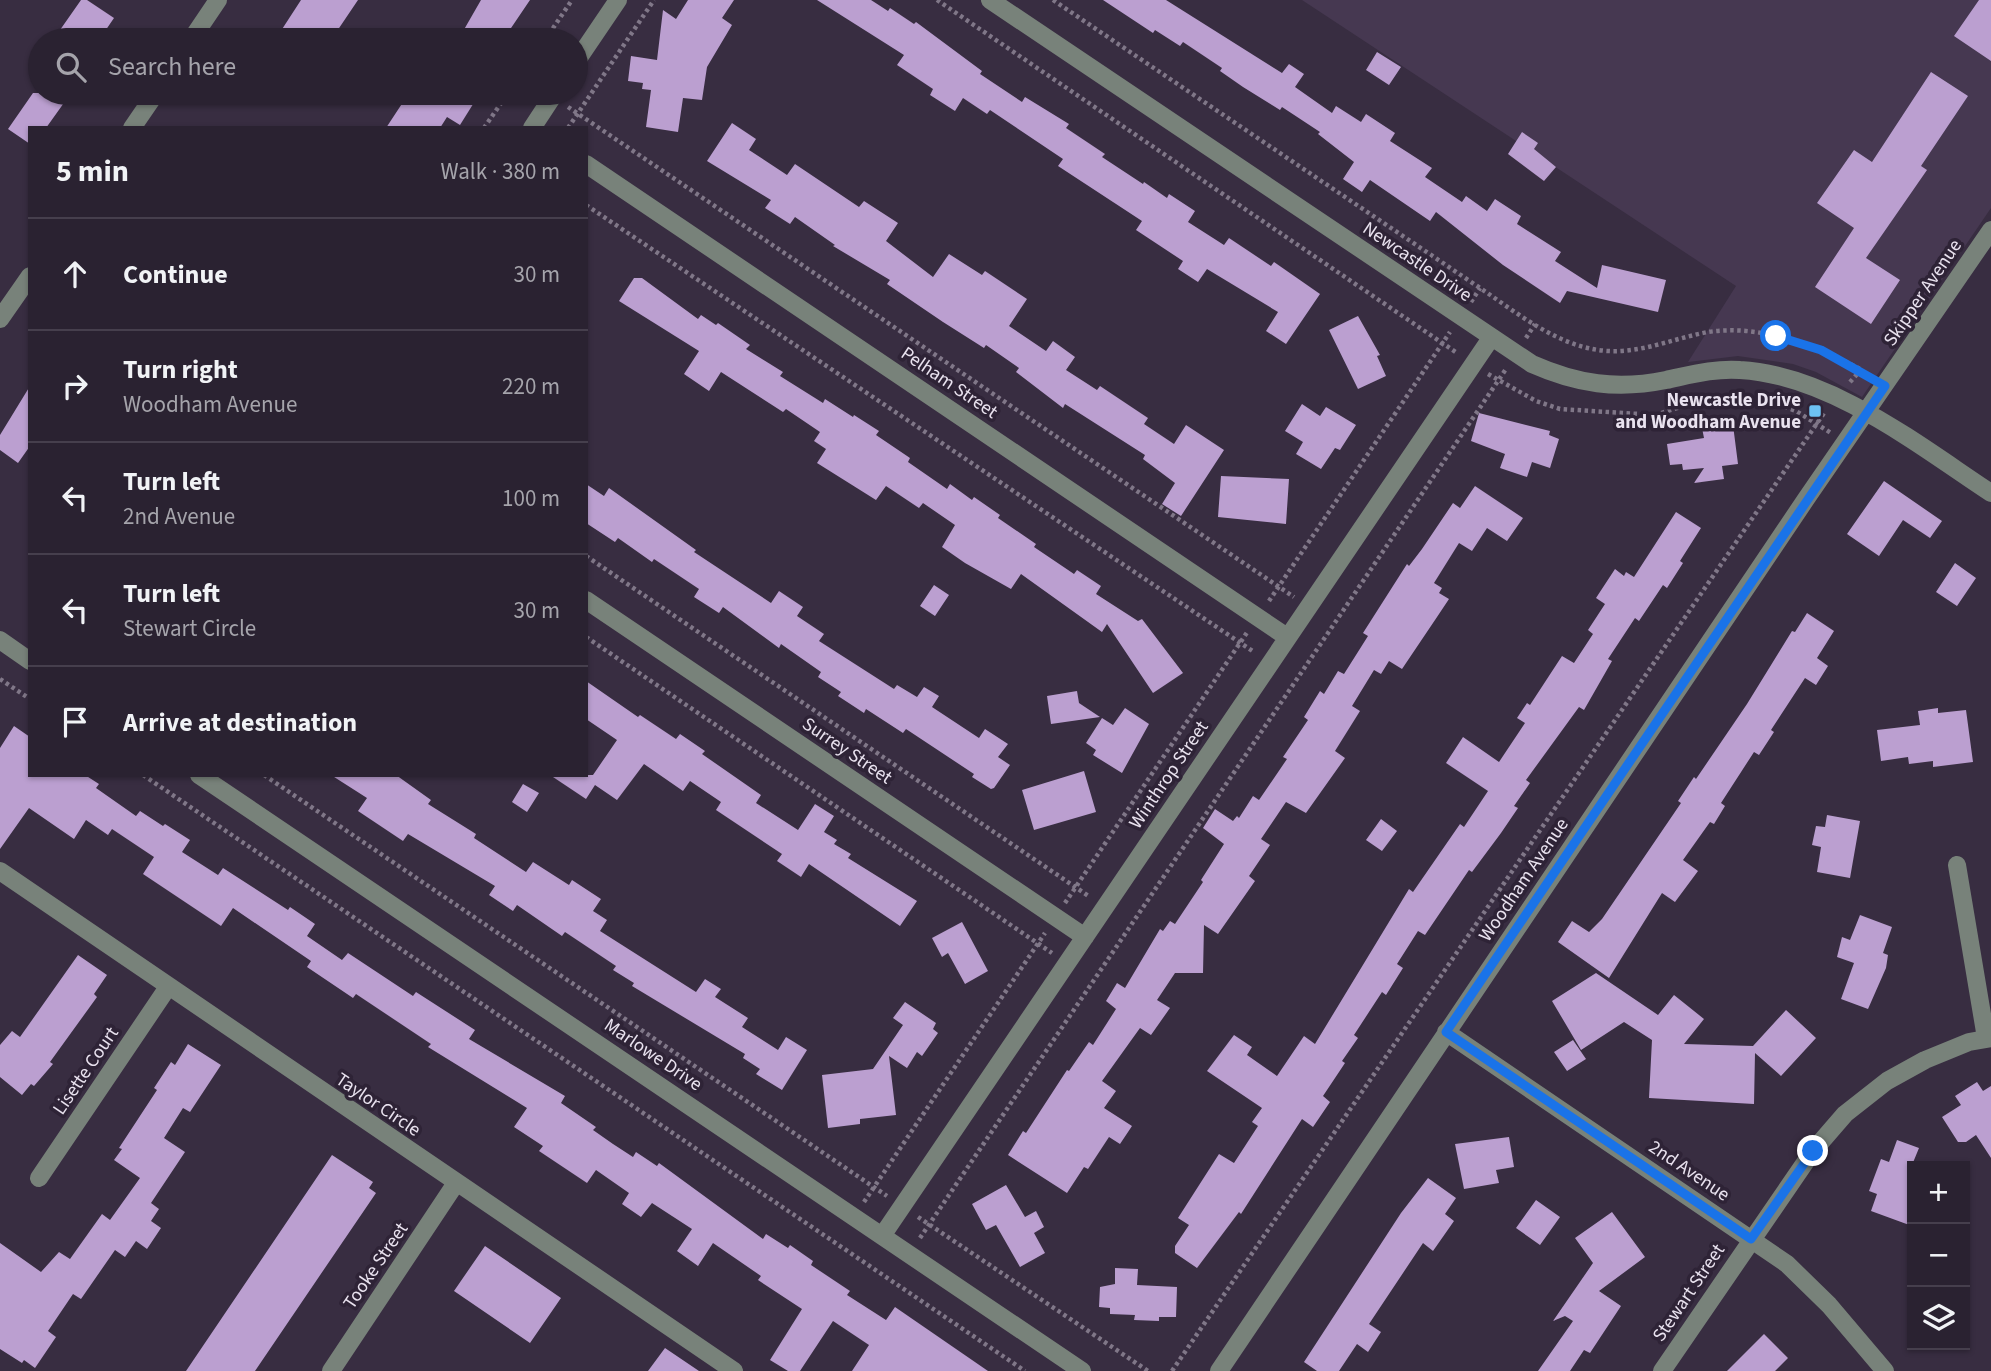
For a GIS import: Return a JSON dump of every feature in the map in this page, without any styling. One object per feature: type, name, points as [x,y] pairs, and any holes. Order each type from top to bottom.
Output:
[{"type":"street","points":[[199,28],[218,0]]},
{"type":"street","points":[[588,44],[618,0]]},
{"type":"street","name":"Newcastle Drive","points":[[990,0],[1491,338],[1563,378],[1592,385],[1635,386],[1693,374],[1736,369],[1789,377],[1865,414],[1991,494]]},
{"type":"street","points":[[133,126],[148,105]]},
{"type":"street","points":[[533,126],[547,105]]},
{"type":"street","name":"Pelham Street","points":[[588,165],[1287,637]]},
{"type":"street","name":"Skipper Avenue","points":[[1865,414],[1991,230]]},
{"type":"street","points":[[0,318],[28,279]]},
{"type":"street","name":"Winthrop Street","points":[[882,1236],[1491,338]]},
{"type":"street","name":"Woodham Avenue","points":[[1219,1371],[1865,414]]},
{"type":"street","name":"Surrey Street","points":[[588,601],[1085,937]]},
{"type":"street","points":[[0,640],[28,660]]},
{"type":"street","name":"Marlowe Drive","points":[[203,777],[1082,1371]]},
{"type":"street","points":[[1957,865],[1988,1038]]},
{"type":"street","name":"Taylor Circle","points":[[0,871],[734,1371]]},
{"type":"street","name":"Lisette Court","points":[[39,1178],[168,987]]},
{"type":"street","name":"2nd Avenue","points":[[1446,1032],[1787,1264],[1829,1305],[1885,1371]]},
{"type":"street","name":"Stewart Street","points":[[1662,1371],[1813,1151],[1865,1096],[1925,1060],[1988,1038]]},
{"type":"street","name":"Tooke Street","points":[[331,1371],[456,1183]]},
{"type":"path","points":[[553,28],[572,0]]},
{"type":"path","points":[[588,98],[654,0]]},
{"type":"path","points":[[1053,0],[1480,288],[1566,342],[1609,351],[1632,349],[1711,332],[1776,336],[1821,350],[1861,370],[1885,386]]},
{"type":"path","points":[[485,126],[500,105]]},
{"type":"path","points":[[567,105],[1308,607]]},
{"type":"path","points":[[569,126],[583,105]]},
{"type":"path","points":[[588,206],[1270,663]]},
{"type":"path","points":[[854,1217],[1480,288]]},
{"type":"path","points":[[909,1254],[1535,324]]},
{"type":"path","points":[[1172,1371],[1835,398],[1861,370]]},
{"type":"path","points":[[588,557],[1105,907]]},
{"type":"path","points":[[588,638],[1067,963]]},
{"type":"path","points":[[0,679],[28,698]]},
{"type":"path","points":[[146,777],[1025,1371]]},
{"type":"path","points":[[267,777],[1148,1371]]},
{"type":"shaded area","points":[[1302,0],[1991,0],[1991,208],[1862,397],[1816,372],[1793,364],[1738,356],[1688,362],[1736,286]]},
{"type":"building","points":[[81,0],[87,0],[114,18],[107,28],[61,28]]},
{"type":"building","points":[[301,0],[358,0],[339,28],[283,28]]},
{"type":"building","points":[[481,0],[530,0],[511,28],[465,28]]},
{"type":"building","points":[[688,0],[734,0],[722,18],[732,25],[707,67],[702,100],[683,98],[678,132],[646,127],[651,90],[642,89],[643,83],[628,81],[631,56],[657,60],[663,10],[676,19]]},
{"type":"building","points":[[817,0],[871,0],[888,11],[890,8],[914,24],[916,22],[982,71],[980,74],[1022,102],[1025,97],[1069,124],[1066,128],[1105,154],[1102,157],[1167,198],[1169,194],[1195,211],[1188,222],[1224,245],[1229,238],[1271,266],[1274,262],[1320,294],[1286,344],[1266,331],[1278,312],[1207,269],[1198,282],[1178,269],[1183,261],[1136,230],[1142,221],[1058,166],[1063,159],[990,110],[987,114],[963,98],[955,111],[930,95],[933,89],[897,65],[904,55]]},
{"type":"building","points":[[1103,0],[1166,0],[1282,73],[1289,64],[1304,74],[1295,87],[1332,113],[1336,106],[1361,122],[1366,114],[1395,133],[1390,141],[1432,168],[1425,177],[1462,202],[1466,196],[1487,211],[1495,199],[1521,216],[1517,224],[1561,252],[1555,261],[1597,288],[1602,265],[1666,280],[1658,312],[1567,291],[1560,303],[1503,265],[1436,212],[1430,221],[1370,180],[1362,192],[1343,179],[1354,162],[1318,134],[1320,132],[1282,107],[1280,110],[1243,87],[1220,71],[1222,68],[1183,42],[1180,46],[1155,30],[1153,33]]},
{"type":"building","points":[[1979,0],[1991,0],[1991,61],[1954,36]]},
{"type":"building","points":[[1377,52],[1401,67],[1389,85],[1366,70]]},
{"type":"building","points":[[1931,72],[1968,96],[1921,166],[1927,170],[1866,258],[1900,280],[1871,324],[1815,287],[1854,228],[1817,203],[1854,150],[1872,162]]},
{"type":"building","points":[[28,100],[28,105],[62,105],[47,126],[28,126],[28,143],[8,129]]},
{"type":"building","points":[[401,105],[472,105],[460,125],[447,117],[441,126],[387,126]]},
{"type":"building","points":[[732,123],[756,139],[749,150],[787,175],[795,164],[859,207],[864,201],[898,223],[886,241],[933,277],[949,254],[982,275],[985,271],[1027,299],[1009,326],[1046,351],[1053,341],[1075,357],[1066,370],[1097,390],[1100,386],[1148,418],[1144,424],[1174,444],[1186,425],[1224,450],[1181,516],[1162,504],[1175,483],[1143,459],[1145,455],[1065,404],[1063,408],[1016,372],[1019,368],[986,345],[984,348],[943,322],[887,284],[890,280],[833,246],[835,245],[795,217],[790,224],[765,208],[771,200],[707,161]]},
{"type":"building","points":[[1522,132],[1538,143],[1534,149],[1556,167],[1544,181],[1508,154]]},
{"type":"building","points":[[634,278],[642,278],[698,319],[701,315],[716,325],[718,323],[750,345],[746,349],[783,372],[780,376],[823,403],[825,399],[879,431],[876,435],[910,458],[908,462],[947,489],[950,484],[972,500],[974,497],[1000,515],[998,518],[1036,544],[1034,547],[1074,574],[1077,570],[1101,586],[1096,594],[1138,621],[1142,619],[1183,673],[1153,693],[1107,624],[1102,632],[1021,574],[1011,589],[965,563],[942,547],[955,525],[923,503],[919,508],[886,486],[876,500],[817,463],[826,449],[814,441],[820,432],[786,409],[783,412],[721,372],[709,391],[684,374],[699,351],[619,301]]},
{"type":"building","points":[[1358,316],[1380,355],[1377,356],[1386,376],[1358,389],[1329,330]]},
{"type":"building","points":[[28,389],[28,449],[18,463],[0,450],[0,435]]},
{"type":"building","points":[[1302,404],[1320,416],[1326,407],[1356,425],[1340,450],[1335,448],[1321,469],[1296,454],[1303,442],[1285,431]]},
{"type":"building","points":[[1479,413],[1550,431],[1549,435],[1559,439],[1550,468],[1532,462],[1527,477],[1500,468],[1505,454],[1471,441]]},
{"type":"building","points":[[1733,425],[1738,464],[1722,466],[1724,479],[1694,483],[1704,468],[1683,470],[1682,464],[1670,465],[1667,444],[1704,438],[1702,428]]},
{"type":"building","points":[[1221,476],[1289,479],[1286,524],[1218,517]]},
{"type":"building","points":[[1884,481],[1942,521],[1930,538],[1903,520],[1879,556],[1847,534]]},
{"type":"building","points":[[588,485],[604,496],[609,488],[696,550],[694,552],[771,603],[779,591],[803,607],[797,616],[824,634],[819,641],[894,689],[897,685],[917,697],[924,687],[939,696],[932,707],[979,738],[985,729],[1008,744],[998,757],[1010,765],[991,789],[972,777],[974,774],[906,729],[903,733],[866,709],[864,713],[838,696],[841,692],[818,677],[821,672],[781,644],[779,648],[723,607],[719,613],[694,597],[699,589],[654,559],[652,562],[618,538],[615,542],[588,524]]},
{"type":"building","points":[[1475,486],[1523,518],[1507,541],[1487,528],[1472,551],[1459,543],[1434,583],[1442,588],[1439,593],[1449,599],[1402,669],[1389,661],[1381,674],[1374,670],[1352,706],[1360,711],[1335,751],[1345,758],[1306,813],[1286,802],[1261,839],[1270,845],[1249,876],[1255,881],[1218,934],[1204,925],[1203,973],[1175,973],[1157,1000],[1170,1008],[1151,1035],[1140,1028],[1102,1081],[1116,1091],[1104,1108],[1132,1126],[1120,1144],[1109,1137],[1088,1169],[1084,1167],[1067,1193],[1008,1155],[1023,1131],[1026,1133],[1067,1070],[1069,1071],[1089,1042],[1093,1045],[1116,1009],[1106,1001],[1117,983],[1125,988],[1160,929],[1163,931],[1170,921],[1175,924],[1203,882],[1201,880],[1224,844],[1203,828],[1215,809],[1233,821],[1237,816],[1239,818],[1253,796],[1259,800],[1287,759],[1283,757],[1308,720],[1304,717],[1320,691],[1324,694],[1338,671],[1344,674],[1368,636],[1363,633],[1407,564],[1409,566],[1422,549],[1453,503],[1460,508]]},
{"type":"building","points":[[1676,512],[1701,528],[1680,561],[1683,563],[1667,588],[1663,585],[1639,621],[1635,618],[1608,659],[1612,661],[1584,710],[1579,707],[1526,780],[1530,783],[1514,806],[1518,808],[1501,833],[1472,872],[1469,870],[1425,935],[1418,931],[1397,964],[1403,968],[1386,995],[1382,992],[1354,1035],[1358,1038],[1323,1096],[1330,1102],[1313,1127],[1302,1119],[1241,1214],[1239,1212],[1197,1268],[1175,1253],[1175,1246],[1189,1225],[1178,1218],[1219,1154],[1234,1163],[1258,1126],[1252,1122],[1262,1108],[1207,1071],[1234,1035],[1252,1047],[1247,1055],[1277,1076],[1304,1036],[1315,1044],[1409,889],[1413,892],[1460,824],[1464,827],[1488,791],[1446,763],[1463,737],[1499,762],[1525,723],[1517,718],[1527,703],[1530,705],[1562,656],[1574,663],[1593,634],[1588,630],[1605,604],[1596,598],[1615,569],[1624,576],[1626,572],[1634,577]]},
{"type":"building","points":[[1955,563],[1976,578],[1957,606],[1936,592]]},
{"type":"building","points":[[934,585],[949,595],[935,616],[920,606]]},
{"type":"building","points":[[1807,613],[1834,631],[1817,658],[1828,666],[1816,685],[1805,678],[1771,730],[1774,732],[1759,755],[1754,752],[1721,803],[1725,806],[1714,824],[1710,822],[1683,860],[1698,871],[1675,902],[1662,893],[1609,978],[1558,942],[1572,921],[1589,932],[1602,919],[1681,803],[1678,801],[1694,777],[1696,779],[1792,631],[1795,632]]},
{"type":"building","points":[[588,682],[638,717],[640,715],[676,739],[680,734],[705,751],[702,754],[761,795],[756,803],[798,830],[815,804],[834,816],[824,832],[837,840],[834,844],[851,854],[848,858],[917,901],[900,926],[809,864],[801,877],[777,861],[782,854],[716,810],[721,802],[690,781],[683,791],[644,764],[617,800],[595,785],[586,799],[553,777],[593,775],[617,740],[588,720]]},
{"type":"building","points":[[1077,691],[1079,703],[1100,717],[1051,724],[1047,696]]},
{"type":"building","points":[[1125,708],[1149,724],[1122,773],[1093,755],[1096,750],[1086,743],[1102,718],[1113,725]]},
{"type":"building","points":[[1938,708],[1938,713],[1966,710],[1973,762],[1933,767],[1933,761],[1909,764],[1908,757],[1881,761],[1877,730],[1920,725],[1918,711]]},
{"type":"building","points":[[14,726],[28,736],[28,777],[88,777],[99,784],[96,788],[136,816],[140,811],[163,826],[165,824],[190,840],[182,852],[218,875],[223,868],[288,910],[290,907],[315,924],[307,936],[342,960],[348,953],[413,996],[416,992],[475,1030],[469,1039],[565,1096],[561,1103],[596,1127],[593,1130],[613,1144],[633,1157],[636,1152],[657,1166],[659,1163],[763,1239],[766,1234],[788,1248],[790,1245],[813,1261],[811,1265],[850,1291],[847,1295],[886,1320],[895,1307],[988,1371],[852,1371],[869,1345],[833,1321],[800,1371],[788,1371],[770,1360],[802,1309],[758,1280],[761,1276],[713,1243],[698,1266],[677,1251],[692,1229],[652,1203],[641,1217],[622,1204],[629,1193],[596,1170],[587,1183],[539,1151],[543,1146],[514,1127],[527,1108],[428,1047],[431,1044],[356,994],[353,998],[307,967],[311,961],[233,908],[221,926],[143,874],[154,857],[112,829],[108,835],[86,820],[74,839],[29,808],[0,849],[0,748]]},
{"type":"building","points":[[1084,771],[1096,812],[1034,830],[1022,790]]},
{"type":"building","points":[[334,777],[399,777],[431,800],[428,804],[476,834],[474,838],[526,872],[533,862],[569,885],[572,880],[601,899],[593,911],[607,920],[600,931],[696,992],[705,979],[721,989],[715,997],[748,1018],[742,1027],[778,1050],[786,1037],[807,1050],[782,1090],[756,1074],[760,1069],[743,1058],[745,1054],[632,986],[634,983],[613,970],[616,966],[565,932],[562,936],[517,905],[513,911],[489,895],[495,886],[408,834],[403,841],[358,811],[367,798]]},
{"type":"building","points":[[523,784],[539,793],[527,812],[512,802]]},
{"type":"building","points":[[1827,815],[1860,821],[1850,878],[1817,872],[1821,847],[1812,845],[1816,826],[1825,827]]},
{"type":"building","points":[[1381,819],[1397,831],[1382,851],[1366,840]]},
{"type":"building","points":[[1860,915],[1892,927],[1883,953],[1888,955],[1886,968],[1868,1009],[1841,999],[1854,963],[1837,957],[1842,937],[1850,940]]},
{"type":"building","points":[[962,922],[988,971],[965,984],[948,953],[942,957],[932,938]]},
{"type":"building","points":[[78,955],[107,975],[94,994],[97,997],[50,1062],[53,1064],[34,1086],[31,1084],[22,1095],[0,1077],[0,1045],[12,1031],[20,1037]]},
{"type":"building","points":[[1596,973],[1658,1015],[1674,995],[1704,1019],[1684,1044],[1753,1046],[1786,1010],[1816,1038],[1781,1076],[1755,1053],[1754,1104],[1649,1098],[1652,1040],[1624,1022],[1581,1050],[1552,1001]]},
{"type":"building","points":[[905,1002],[936,1023],[933,1029],[938,1033],[922,1056],[917,1052],[907,1068],[889,1056],[896,1115],[860,1119],[860,1124],[828,1128],[822,1075],[873,1069],[903,1025],[893,1018]]},
{"type":"building","points":[[1573,1040],[1586,1059],[1567,1071],[1554,1052]]},
{"type":"building","points":[[188,1044],[221,1065],[190,1112],[183,1108],[164,1138],[185,1152],[151,1203],[159,1209],[151,1221],[161,1228],[147,1249],[136,1241],[125,1257],[115,1250],[81,1299],[73,1294],[48,1331],[56,1337],[35,1368],[24,1360],[22,1363],[0,1349],[0,1243],[41,1272],[59,1252],[70,1259],[102,1214],[110,1220],[140,1178],[114,1160],[122,1149],[119,1148],[157,1090],[154,1088],[171,1062],[175,1065]]},
{"type":"building","points":[[1977,1082],[1983,1091],[1991,1086],[1991,1158],[1976,1135],[1966,1142],[1958,1142],[1942,1117],[1961,1105],[1955,1096]]},
{"type":"building","points":[[1509,1137],[1514,1167],[1496,1170],[1499,1183],[1464,1189],[1455,1144]]},
{"type":"building","points":[[1897,1140],[1919,1148],[1914,1161],[1907,1161],[1907,1224],[1871,1211],[1877,1194],[1869,1191],[1881,1159],[1889,1162]]},
{"type":"building","points":[[332,1155],[373,1182],[369,1188],[376,1193],[255,1371],[186,1371]]},
{"type":"building","points":[[1428,1178],[1456,1198],[1445,1214],[1454,1221],[1433,1251],[1423,1243],[1369,1324],[1381,1332],[1368,1352],[1357,1344],[1339,1371],[1317,1371],[1304,1362],[1401,1213]]},
{"type":"building","points":[[1006,1185],[1025,1217],[1036,1211],[1044,1227],[1034,1233],[1045,1253],[1020,1267],[996,1225],[986,1230],[972,1204]]},
{"type":"building","points":[[1536,1200],[1560,1217],[1540,1245],[1516,1228]]},
{"type":"building","points":[[1612,1212],[1645,1257],[1599,1291],[1621,1306],[1590,1353],[1584,1350],[1570,1371],[1538,1371],[1573,1321],[1565,1316],[1553,1321],[1593,1263],[1575,1238]]},
{"type":"building","points":[[485,1246],[561,1298],[530,1343],[454,1291]]},
{"type":"building","points":[[1115,1268],[1138,1269],[1137,1285],[1177,1287],[1176,1317],[1159,1317],[1159,1321],[1134,1320],[1135,1315],[1110,1314],[1110,1308],[1099,1307],[1100,1287],[1115,1284]]},
{"type":"building","points":[[1764,1334],[1788,1358],[1775,1371],[1727,1371]]},
{"type":"building","points":[[665,1348],[699,1371],[648,1371]]},
{"type":"place","name":"Newcastle Drive and Woodham Avenue","points":[[1815,411]]},
{"type":"route","points":[[1776,336],[1796,340],[1821,350],[1861,370],[1885,386],[1446,1032],[1751,1239],[1813,1151]]}]
